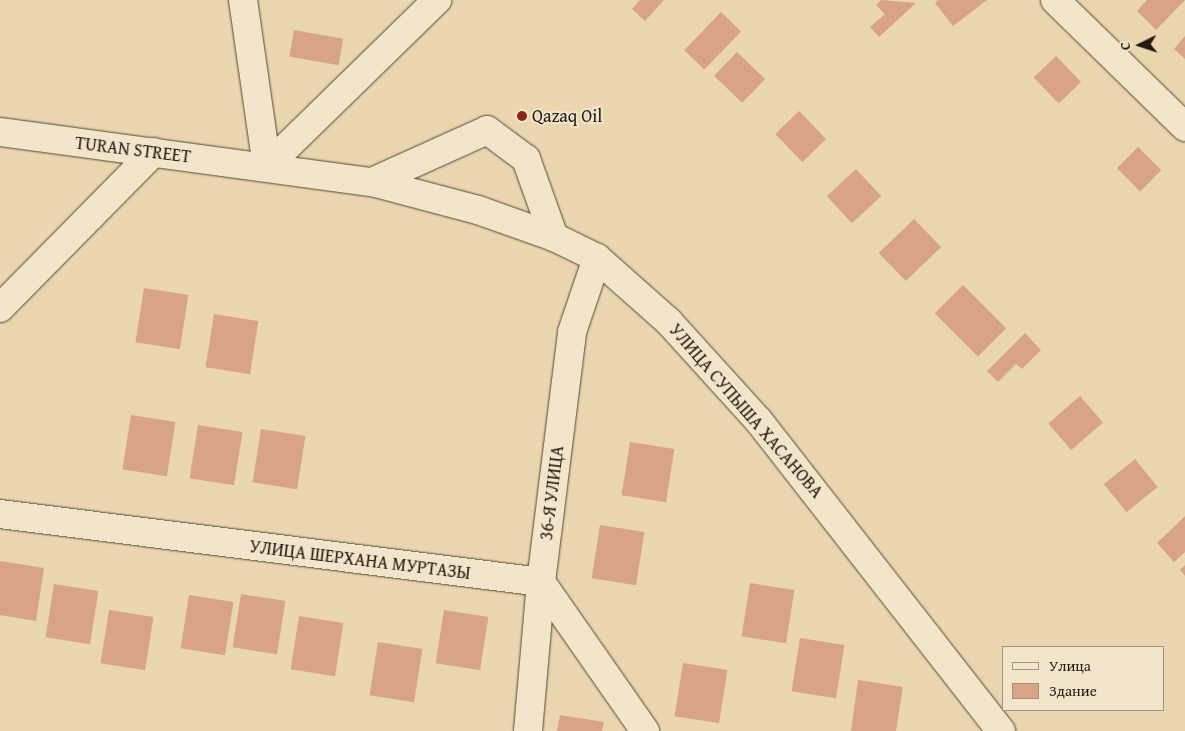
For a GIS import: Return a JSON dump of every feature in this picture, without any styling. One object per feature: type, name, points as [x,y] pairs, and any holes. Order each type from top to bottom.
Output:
[{"type":"street","points":[[243,0],[267,166]]},
{"type":"street","points":[[267,166],[436,0]]},
{"type":"street","points":[[1055,0],[1185,127]]},
{"type":"street","points":[[372,182],[488,130],[526,159],[554,237]]},
{"type":"street","name":"TURAN STREET","points":[[0,132],[267,166]]},
{"type":"street","points":[[0,308],[154,152]]},
{"type":"street","name":"УЛИЦА СУПЫША ХАСАНОВА","points":[[267,166],[372,182],[478,210],[554,237],[597,258],[669,322],[758,420],[1001,731]]},
{"type":"street","name":"36-Я УЛИЦА","points":[[528,731],[541,582],[572,332],[597,258]]},
{"type":"street","name":"УЛИЦА ШЕРХАНА МУРТАЗЫ","points":[[0,514],[541,582]]},
{"type":"street","points":[[541,582],[645,731]]},
{"type":"building","points":[[640,0],[664,0],[645,21],[632,9]]},
{"type":"building","points":[[881,0],[916,3],[879,37],[870,27],[885,14],[876,5]]},
{"type":"building","points":[[938,0],[987,0],[953,26],[935,3]]},
{"type":"building","points":[[1147,0],[1185,0],[1156,30],[1137,11]]},
{"type":"building","points":[[721,12],[741,31],[704,70],[684,50]]},
{"type":"building","points":[[294,30],[343,39],[339,65],[289,57]]},
{"type":"building","points":[[1185,36],[1185,59],[1174,49]]},
{"type":"building","points":[[737,52],[765,79],[742,103],[714,76]]},
{"type":"building","points":[[1056,56],[1081,82],[1059,103],[1034,78]]},
{"type":"building","points":[[799,111],[826,139],[802,162],[775,134]]},
{"type":"building","points":[[1138,147],[1161,170],[1140,192],[1117,168]]},
{"type":"building","points":[[856,169],[881,196],[852,223],[827,196]]},
{"type":"building","points":[[914,219],[941,247],[906,281],[879,253]]},
{"type":"building","points":[[963,285],[1006,328],[978,356],[935,313]]},
{"type":"building","points":[[144,288],[188,295],[180,349],[135,342]]},
{"type":"building","points":[[214,314],[258,321],[250,374],[206,367]]},
{"type":"building","points":[[1025,333],[1041,350],[1022,369],[1016,364],[998,382],[987,371]]},
{"type":"building","points":[[1080,396],[1103,422],[1071,450],[1048,424]]},
{"type":"building","points":[[131,415],[175,422],[167,476],[122,469]]},
{"type":"building","points":[[198,425],[242,432],[234,485],[190,478]]},
{"type":"building","points":[[261,429],[305,436],[297,489],[253,482]]},
{"type":"building","points":[[630,442],[674,449],[666,502],[622,495]]},
{"type":"building","points":[[1135,459],[1158,487],[1127,512],[1104,484]]},
{"type":"building","points":[[1185,516],[1185,552],[1174,562],[1157,543]]},
{"type":"building","points":[[600,525],[644,532],[636,585],[592,578]]},
{"type":"building","points":[[0,561],[44,568],[36,621],[0,615]]},
{"type":"building","points":[[1185,565],[1185,576],[1180,570]]},
{"type":"building","points":[[750,583],[794,590],[786,643],[742,636]]},
{"type":"building","points":[[54,584],[98,591],[90,644],[46,637]]},
{"type":"building","points":[[241,594],[285,601],[277,654],[233,647]]},
{"type":"building","points":[[189,595],[233,602],[225,655],[181,648]]},
{"type":"building","points":[[109,610],[153,617],[145,670],[101,663]]},
{"type":"building","points":[[444,610],[488,617],[480,670],[436,663]]},
{"type":"building","points":[[299,616],[343,623],[335,676],[291,669]]},
{"type":"building","points":[[800,638],[844,645],[836,698],[792,691]]},
{"type":"building","points":[[378,642],[422,649],[414,702],[370,695]]},
{"type":"building","points":[[683,663],[727,670],[719,723],[675,716]]},
{"type":"building","points":[[858,680],[903,687],[896,731],[851,731]]},
{"type":"building","points":[[560,715],[604,722],[602,731],[557,731]]},
{"type":"place","name":"Qazaq Oil","points":[[522,116]]}]
